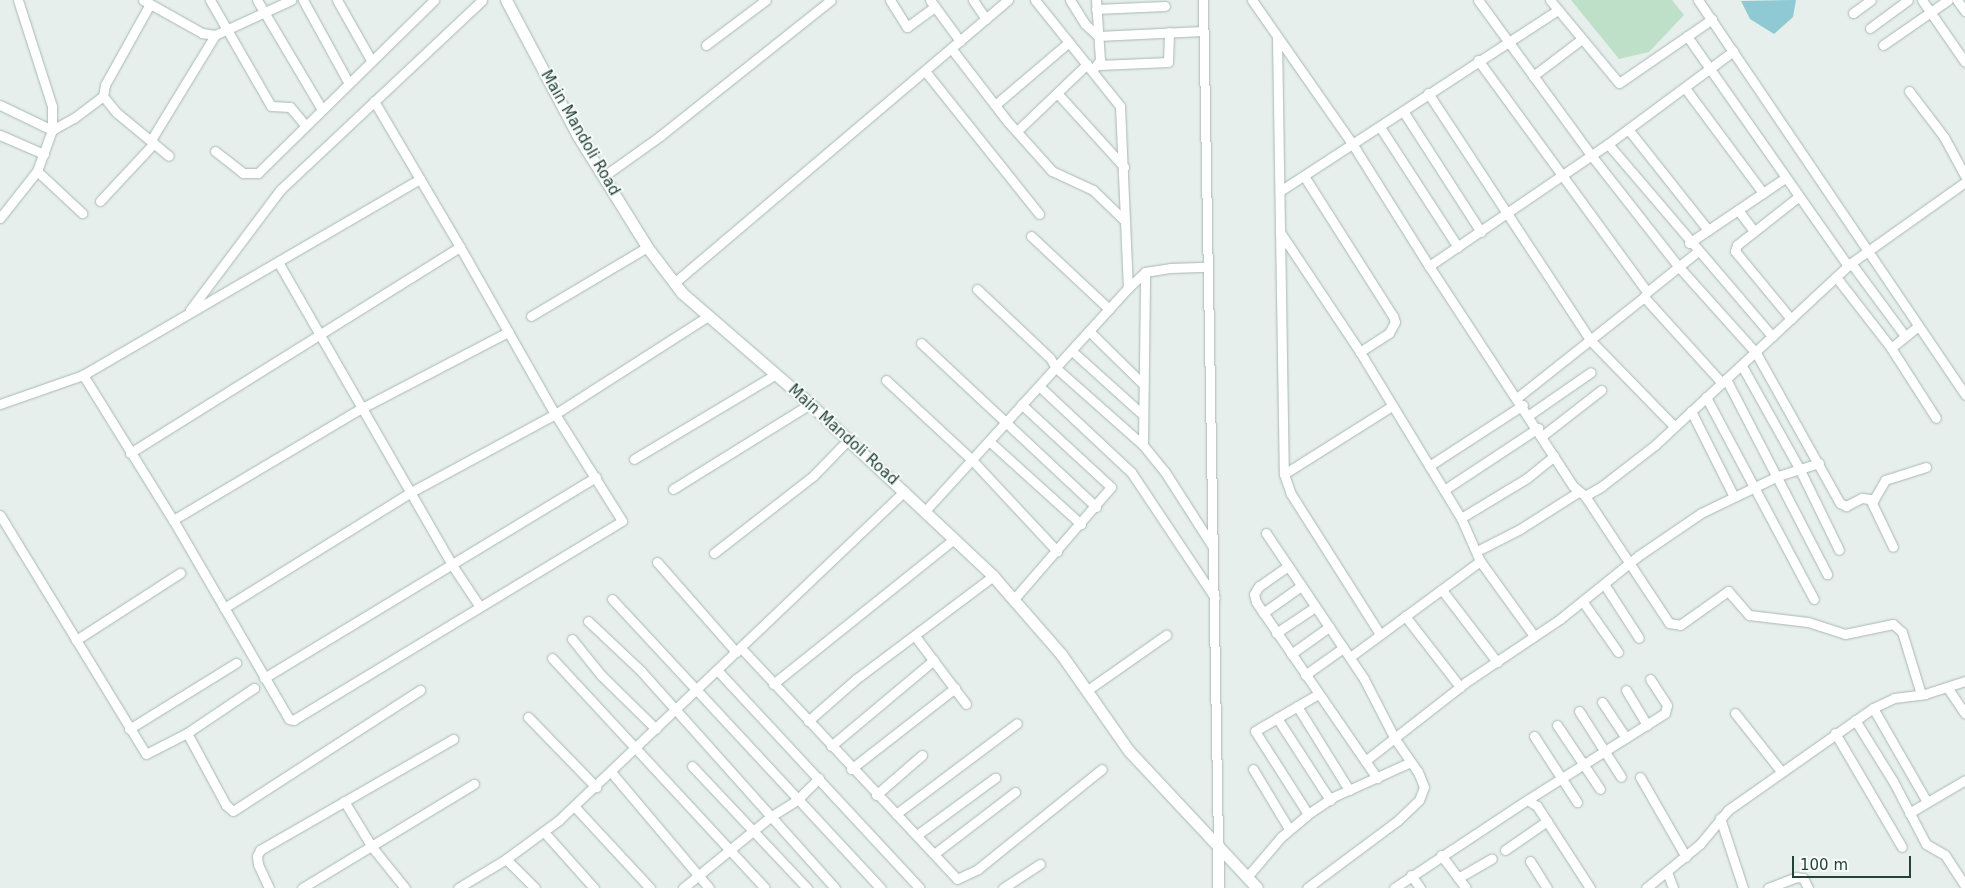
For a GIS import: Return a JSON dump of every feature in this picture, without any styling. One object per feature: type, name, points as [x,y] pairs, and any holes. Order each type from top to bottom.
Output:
[{"type":"street","points":[[1,215],[37,171],[52,130],[52,106],[18,0]]},
{"type":"street","points":[[210,0],[271,106],[290,106],[306,125]]},
{"type":"street","points":[[257,0],[264,15],[321,108]]},
{"type":"street","points":[[52,130],[74,118],[103,96],[105,85],[147,2],[202,32],[216,35],[228,32],[291,0]]},
{"type":"street","points":[[303,0],[348,82]]},
{"type":"street","points":[[336,0],[371,60]]},
{"type":"street","points":[[214,151],[243,173],[255,175],[321,108],[434,0]]},
{"type":"street","points":[[189,311],[280,190],[482,0]]},
{"type":"street","name":"Main Mandoli Road","points":[[506,0],[578,136],[647,247],[674,283],[708,316],[849,439],[993,576],[1060,654],[1129,751],[1257,888]]},
{"type":"street","points":[[706,45],[766,0]]},
{"type":"street","points":[[604,176],[709,98],[831,0]]},
{"type":"street","points":[[890,0],[907,27],[932,3],[960,41]]},
{"type":"street","points":[[972,0],[986,19]]},
{"type":"street","points":[[674,283],[1008,0]]},
{"type":"street","points":[[1035,0],[1069,42],[1092,66],[1120,106],[1124,167],[1123,219],[1128,288]]},
{"type":"street","points":[[1070,0],[1085,24],[1098,36],[1203,31]]},
{"type":"street","points":[[1203,0],[1215,598],[1218,888]]},
{"type":"street","points":[[1478,0],[1591,155],[1678,266],[1756,353],[1843,506],[1850,505],[1862,498],[1873,501]]},
{"type":"street","points":[[1550,0],[1620,83],[1712,19]]},
{"type":"street","points":[[1852,13],[1871,0]]},
{"type":"street","points":[[1870,28],[1908,0]]},
{"type":"street","points":[[1922,0],[1965,62]]},
{"type":"street","points":[[1883,45],[1948,0]]},
{"type":"street","points":[[1957,0],[1965,12]]},
{"type":"street","points":[[1255,1],[1277,38],[1353,145],[1429,266],[1520,401],[1554,456],[1629,563],[1666,620],[1673,625],[1680,625],[1728,591],[1749,615],[1808,622],[1845,634],[1893,624],[1902,632],[1921,694]]},
{"type":"street","points":[[1703,2],[1733,51],[1965,395]]},
{"type":"street","points":[[1092,66],[1098,36],[1096,4],[1165,6]]},
{"type":"street","points":[[1280,191],[1353,145],[1507,40],[1558,10]]},
{"type":"street","points":[[1017,131],[1056,93],[1092,66],[1168,62],[1169,32]]},
{"type":"street","points":[[100,201],[152,142],[216,35]]},
{"type":"street","points":[[1687,36],[1798,197],[1905,336]]},
{"type":"street","points":[[1277,38],[1284,474],[1291,494],[1380,634]]},
{"type":"street","points":[[1533,76],[1582,38]]},
{"type":"street","points":[[995,106],[1069,42]]},
{"type":"street","points":[[951,48],[995,106],[1052,171],[1093,190],[1123,219]]},
{"type":"street","points":[[1429,266],[1507,215],[1608,144],[1711,70],[1733,51]]},
{"type":"street","points":[[1478,60],[1646,295],[1724,381],[1778,476],[1827,574]]},
{"type":"street","points":[[925,71],[1039,214]]},
{"type":"street","points":[[1685,88],[1764,193]]},
{"type":"street","points":[[1909,91],[1944,137],[1965,176]]},
{"type":"street","points":[[1056,93],[1124,167]]},
{"type":"street","points":[[1428,93],[1590,340],[1674,426]]},
{"type":"street","points":[[103,96],[117,113],[169,156]]},
{"type":"street","points":[[83,375],[174,520],[286,716],[294,720],[622,521],[555,414],[374,101]]},
{"type":"street","points":[[0,105],[52,130]]},
{"type":"street","points":[[1403,110],[1481,232]]},
{"type":"street","points":[[1380,127],[1458,247]]},
{"type":"street","points":[[1628,129],[1708,230]]},
{"type":"street","points":[[0,134],[44,154]]},
{"type":"street","points":[[1608,144],[1689,243],[1772,336]]},
{"type":"street","points":[[37,171],[82,213]]},
{"type":"street","points":[[1304,176],[1393,316],[1394,322],[1389,333],[1360,352]]},
{"type":"street","points":[[1689,243],[1785,178]]},
{"type":"street","points":[[0,404],[83,375],[126,352],[189,311],[278,262],[420,179]]},
{"type":"street","points":[[1477,551],[1581,494],[1602,486],[1742,366],[1850,264],[1965,182]]},
{"type":"street","points":[[1791,319],[1735,253],[1737,245],[1798,197]]},
{"type":"street","points":[[1738,210],[1754,231]]},
{"type":"street","points":[[1280,232],[1360,352],[1444,490],[1461,518],[1480,561],[1534,636]]},
{"type":"street","points":[[1030,236],[1109,309]]},
{"type":"street","points":[[130,452],[320,337],[460,247]]},
{"type":"street","points":[[531,316],[647,247]]},
{"type":"street","points":[[1429,466],[1520,401],[1590,340],[1697,252]]},
{"type":"street","points":[[278,262],[452,565],[480,607]]},
{"type":"street","points":[[925,511],[1021,404],[1145,272],[1170,268],[1208,267]]},
{"type":"street","points":[[1143,445],[1142,382],[1145,272]]},
{"type":"street","points":[[1836,276],[1891,348],[1936,418]]},
{"type":"street","points":[[977,289],[1050,358],[1056,368],[1143,445],[1165,472],[1213,547]]},
{"type":"street","points":[[224,608],[411,492],[555,414],[708,316]]},
{"type":"street","points":[[1891,348],[1918,326]]},
{"type":"street","points":[[1089,331],[1142,382]]},
{"type":"street","points":[[174,520],[362,408],[508,332]]},
{"type":"street","points":[[921,344],[1006,421],[1096,507]]},
{"type":"street","points":[[1072,351],[1142,414]]},
{"type":"street","points":[[1742,366],[1799,468],[1838,550]]},
{"type":"street","points":[[1529,415],[1591,372]]},
{"type":"street","points":[[634,459],[776,374]]},
{"type":"street","points":[[886,380],[972,460],[1057,551]]},
{"type":"street","points":[[1039,386],[1131,472],[1215,598]]},
{"type":"street","points":[[1444,490],[1540,432],[1601,390]]},
{"type":"street","points":[[1706,397],[1814,599]]},
{"type":"street","points":[[673,489],[810,404]]},
{"type":"street","points":[[1014,599],[1109,493],[1110,485],[1021,404]]},
{"type":"street","points":[[1284,474],[1392,406]]},
{"type":"street","points":[[1690,412],[1734,497]]},
{"type":"street","points":[[714,553],[813,476],[849,439]]},
{"type":"street","points":[[989,441],[1080,524]]},
{"type":"street","points":[[1461,518],[1526,478],[1554,456]]},
{"type":"street","points":[[1365,762],[1460,688],[1583,602],[1629,563],[1701,513],[1778,476],[1819,463]]},
{"type":"street","points":[[1873,501],[1885,480],[1926,467]]},
{"type":"street","points":[[264,678],[596,477]]},
{"type":"street","points":[[458,888],[506,859],[544,832],[574,806],[697,692],[905,491]]},
{"type":"street","points":[[1873,501],[1893,547]]},
{"type":"street","points":[[0,515],[146,754],[187,733],[254,688]]},
{"type":"street","points":[[1266,534],[1374,695],[1395,740],[1411,762],[1424,787],[1419,800],[1397,821],[1307,888]]},
{"type":"street","points":[[773,684],[954,539]]},
{"type":"street","points":[[1350,657],[1480,561]]},
{"type":"street","points":[[657,562],[851,769],[917,835],[952,877],[967,876],[1102,769]]},
{"type":"street","points":[[1288,566],[1256,589],[1254,598],[1276,633],[1377,778]]},
{"type":"street","points":[[76,640],[180,573]]},
{"type":"street","points":[[808,721],[856,679],[993,576]]},
{"type":"street","points":[[1604,584],[1639,638]]},
{"type":"street","points":[[1263,612],[1301,586]]},
{"type":"street","points":[[1442,590],[1497,662]]},
{"type":"street","points":[[612,599],[797,800],[881,888]]},
{"type":"street","points":[[1583,602],[1618,652]]},
{"type":"street","points":[[1276,633],[1314,607]]},
{"type":"street","points":[[1405,616],[1460,688]]},
{"type":"street","points":[[588,621],[641,671],[835,888]]},
{"type":"street","points":[[1291,654],[1329,628]]},
{"type":"street","points":[[915,636],[966,704]]},
{"type":"street","points":[[1086,691],[1166,636]]},
{"type":"street","points":[[572,639],[602,675],[656,729]]},
{"type":"street","points":[[1305,675],[1343,648]]},
{"type":"street","points":[[552,658],[765,888]]},
{"type":"street","points":[[831,746],[934,660]]},
{"type":"street","points":[[129,729],[236,663]]},
{"type":"street","points":[[718,670],[920,888]]},
{"type":"street","points":[[1394,888],[1441,855],[1647,725],[1668,708],[1650,679]]},
{"type":"street","points":[[1646,888],[1708,837],[1720,818],[1780,770],[1854,720],[1894,698],[1921,694],[1965,680]]},
{"type":"street","points":[[1947,687],[1965,714]]},
{"type":"street","points":[[851,769],[955,688]]},
{"type":"street","points":[[187,733],[226,804],[234,812],[420,690]]},
{"type":"street","points":[[1626,690],[1647,725]]},
{"type":"street","points":[[1308,814],[1255,731],[1318,694]]},
{"type":"street","points":[[1602,702],[1626,738]]},
{"type":"street","points":[[1297,706],[1350,790]]},
{"type":"street","points":[[1873,708],[1927,802]]},
{"type":"street","points":[[1579,711],[1621,776]]},
{"type":"street","points":[[1735,713],[1780,770]]},
{"type":"street","points":[[528,717],[596,786]]},
{"type":"street","points":[[1277,718],[1330,800]]},
{"type":"street","points":[[1854,720],[1894,781],[1926,844],[1945,855],[1965,886]]},
{"type":"street","points":[[896,814],[1017,723]]},
{"type":"street","points":[[1557,725],[1600,789]]},
{"type":"street","points":[[1835,734],[1902,847]]},
{"type":"street","points":[[1534,736],[1577,802]]},
{"type":"street","points":[[269,888],[258,864],[258,852],[453,739]]},
{"type":"street","points":[[876,795],[922,755]]},
{"type":"street","points":[[1247,877],[1289,829],[1308,814],[1330,800],[1411,762]]},
{"type":"street","points":[[692,766],[807,888]]},
{"type":"street","points":[[1253,770],[1289,829]]},
{"type":"street","points":[[611,772],[709,888]]},
{"type":"street","points":[[1640,777],[1686,856]]},
{"type":"street","points":[[683,888],[770,817],[797,800],[819,778]]},
{"type":"street","points":[[917,835],[995,778]]},
{"type":"street","points":[[1909,813],[1965,780]]},
{"type":"street","points":[[302,888],[474,784]]},
{"type":"street","points":[[934,854],[1015,792]]},
{"type":"street","points":[[1527,800],[1537,806],[1590,888]]},
{"type":"street","points":[[344,801],[372,847],[405,888]]},
{"type":"street","points":[[574,806],[650,888]]},
{"type":"street","points":[[1720,818],[1743,888]]},
{"type":"street","points":[[1505,850],[1547,821]]},
{"type":"street","points":[[544,832],[594,888]]},
{"type":"street","points":[[1441,855],[1466,888]]},
{"type":"street","points":[[1458,878],[1492,858]]},
{"type":"street","points":[[506,859],[535,888]]},
{"type":"street","points":[[1530,862],[1547,888]]},
{"type":"street","points":[[1003,888],[1040,864]]},
{"type":"street","points":[[1667,872],[1673,888]]},
{"type":"street","points":[[1412,875],[1420,888]]},
{"type":"street","points":[[1768,888],[1796,877],[1803,878],[1808,888]]},
{"type":"green space","points":[[1571,0],[1672,0],[1684,15],[1649,52],[1619,59]]},
{"type":"water","points":[[1796,0],[1793,17],[1774,34],[1750,19],[1741,1]]}]
